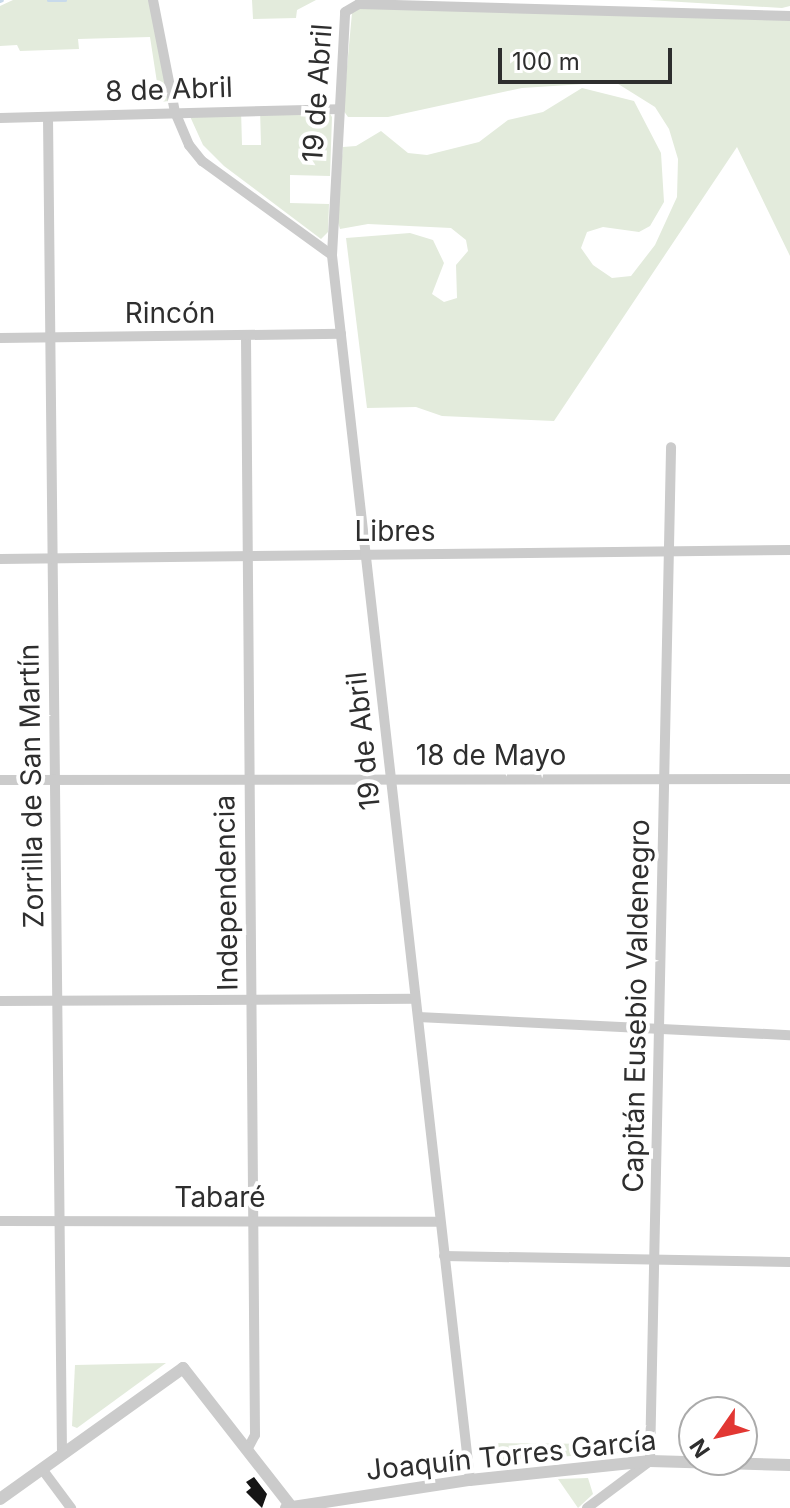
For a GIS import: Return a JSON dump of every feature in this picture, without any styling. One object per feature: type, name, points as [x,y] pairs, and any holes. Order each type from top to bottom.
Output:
[{"type":"street","points":[[153,0],[175,112],[202,161],[332,255]]},
{"type":"street","name":"19 de Abril","points":[[470,1480],[332,255],[345,12],[359,4],[790,16]]},
{"type":"street","name":"8 de Abril","points":[[0,118],[339,109]]},
{"type":"street","name":"Zorrilla de San Martín","points":[[48,117],[62,1454]]},
{"type":"street","name":"Rincón","points":[[0,338],[341,334]]},
{"type":"street","name":"Independencia","points":[[246,337],[245,555],[255,1435],[248,1448]]},
{"type":"street","name":"Capitán Eusebio Valdenegro","points":[[650,1461],[671,447]]},
{"type":"street","name":"Libres","points":[[0,559],[790,550]]},
{"type":"street","name":"18 de Mayo","points":[[0,780],[790,779]]},
{"type":"street","points":[[0,1001],[415,999]]},
{"type":"street","points":[[418,1017],[790,1035]]},
{"type":"street","name":"Tabaré","points":[[0,1221],[439,1222]]},
{"type":"street","points":[[444,1256],[790,1262]]},
{"type":"street","points":[[0,1499],[177,1369],[189,1370],[289,1507]]},
{"type":"street","points":[[587,1508],[650,1461]]},
{"type":"street","name":"Joaquín Torres García","points":[[289,1507],[470,1480],[650,1461],[790,1465]]},
{"type":"street","points":[[42,1469],[71,1508]]},
{"type":"green space","points":[[13,0],[152,0],[169,101],[160,102],[150,37],[78,39],[79,49],[20,51],[17,45],[0,46],[0,6]]},
{"type":"green space","points":[[252,0],[316,0],[297,10],[296,18],[253,19]]},
{"type":"green space","points":[[367,0],[790,13],[790,256],[737,147],[554,421],[442,416],[416,407],[367,408],[346,238],[410,233],[433,240],[444,263],[432,294],[444,302],[457,298],[456,265],[468,251],[466,240],[451,228],[368,224],[340,229],[336,216],[343,147],[356,146],[381,131],[408,153],[427,155],[479,142],[508,120],[543,112],[582,88],[634,101],[661,153],[664,202],[650,226],[639,232],[603,227],[587,232],[581,248],[593,265],[612,278],[631,276],[655,245],[677,197],[678,159],[669,129],[655,107],[615,82],[522,88],[388,117],[348,117],[343,110],[352,13]]},
{"type":"green space","points":[[648,0],[790,0],[790,6],[782,8]]},
{"type":"green space","points":[[241,109],[242,145],[261,145],[260,109],[327,109],[332,117],[330,176],[290,175],[290,203],[329,204],[328,232],[321,239],[224,166],[203,145],[188,112]]},
{"type":"green space","points":[[166,1363],[77,1428],[72,1426],[75,1365]]},
{"type":"green space","points":[[485,1443],[618,1444],[619,1453],[491,1461]]},
{"type":"green space","points":[[588,1478],[593,1494],[578,1508],[558,1479]]},
{"type":"building","points":[[254,1477],[267,1494],[262,1508],[246,1492],[251,1488],[246,1482]]},
{"type":"waterway","points":[[48,0],[65,0]]}]
